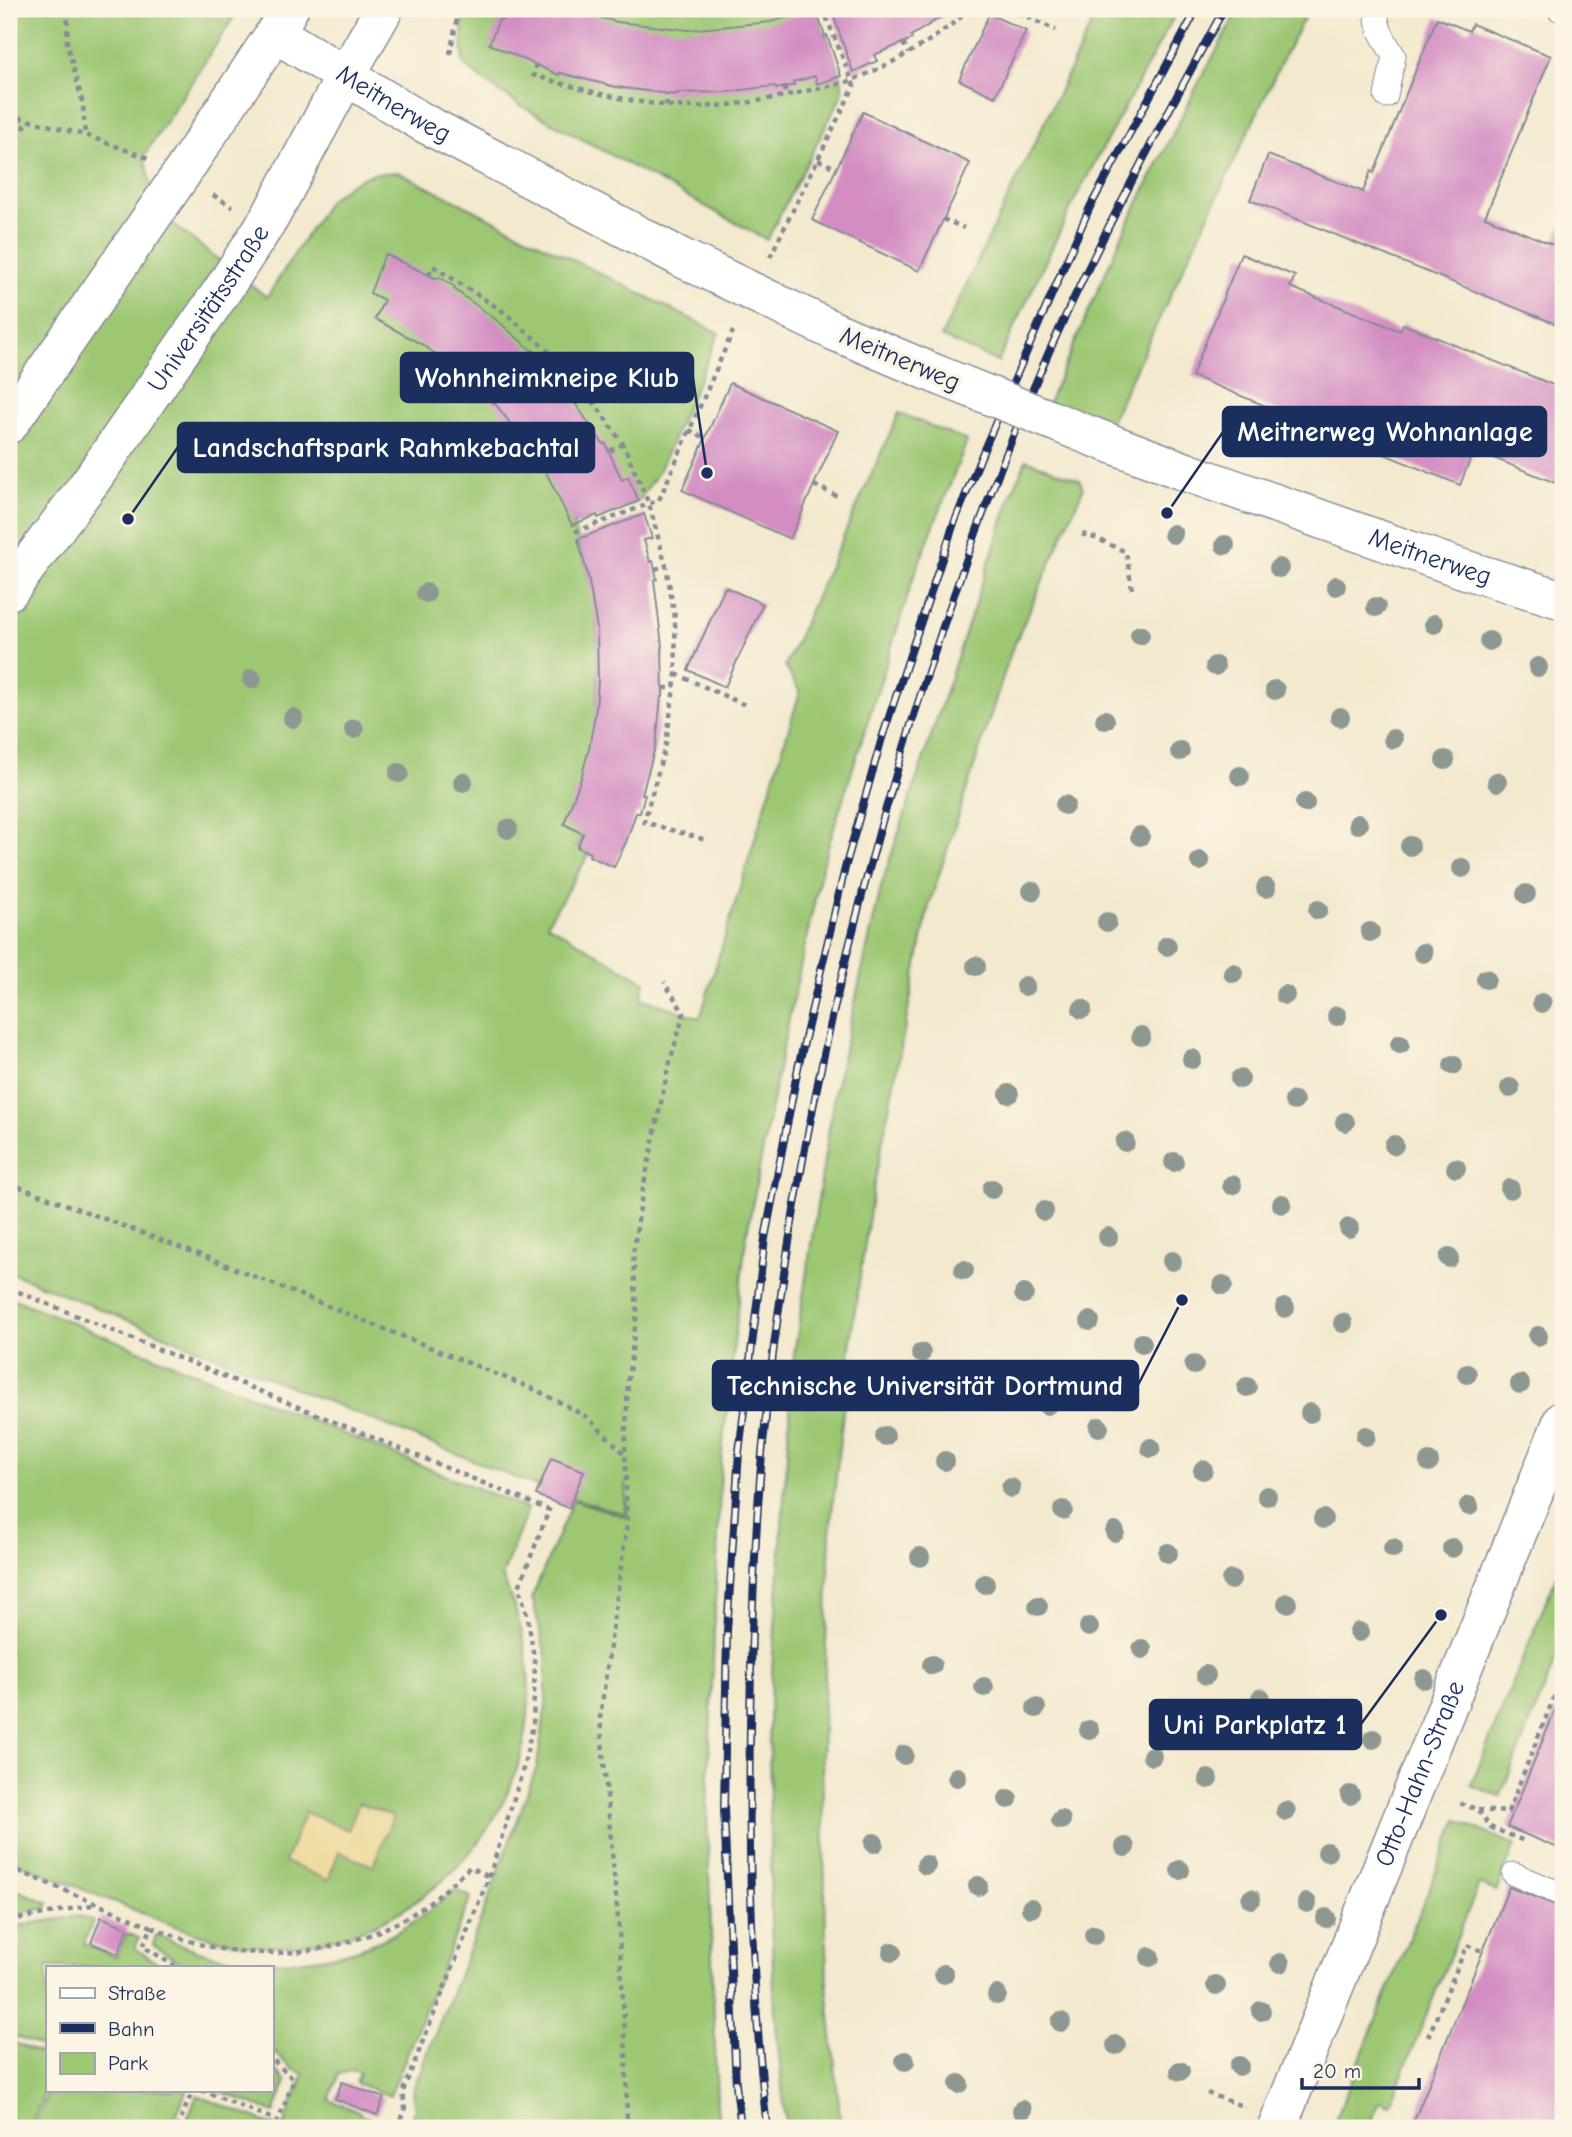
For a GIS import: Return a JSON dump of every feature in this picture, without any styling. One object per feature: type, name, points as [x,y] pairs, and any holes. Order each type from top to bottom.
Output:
[{"type":"street","name":"Universitätsstraße","points":[[9,591],[93,478],[225,289],[270,217],[384,9]]},
{"type":"street","name":"Meitnerweg","points":[[282,21],[345,77],[422,122],[680,257],[834,331],[938,375],[1212,482],[1460,568],[1563,600]]},
{"type":"street","points":[[9,424],[180,176],[282,21]]},
{"type":"street","name":"Otto-Hahn-Straße","points":[[1277,2128],[1563,1423]]},
{"type":"lane","points":[[1377,9],[1376,20],[1394,56],[1386,96]]},
{"type":"lane","points":[[1514,1874],[1563,1895]]},
{"type":"path","points":[[68,9],[67,44],[83,104],[85,135]]},
{"type":"path","points":[[450,54],[458,9]]},
{"type":"path","points":[[770,257],[854,86],[823,9]]},
{"type":"path","points":[[536,64],[533,75],[599,95],[666,106],[726,106],[851,80],[909,53],[971,9]]},
{"type":"path","points":[[1009,9],[1056,30]]},
{"type":"path","points":[[903,43],[909,53]]},
{"type":"path","points":[[784,87],[787,95]]},
{"type":"path","points":[[666,106],[667,95]]},
{"type":"path","points":[[9,115],[85,135],[156,162]]},
{"type":"path","points":[[9,143],[31,120]]},
{"type":"path","points":[[818,159],[836,168]]},
{"type":"path","points":[[208,192],[242,213]]},
{"type":"path","points":[[943,219],[964,228]]},
{"type":"path","points":[[429,275],[433,266],[504,312],[546,349],[588,394],[623,444],[649,504],[666,566],[675,618],[676,674],[666,744],[645,805],[644,822],[706,840]]},
{"type":"path","points":[[575,532],[659,500],[733,331]]},
{"type":"path","points":[[539,356],[546,349]]},
{"type":"path","points":[[689,430],[706,438]]},
{"type":"path","points":[[610,451],[623,444]]},
{"type":"path","points":[[814,485],[839,497]]},
{"type":"path","points":[[1083,534],[1098,538],[1126,552],[1132,589]]},
{"type":"path","points":[[655,569],[666,566]]},
{"type":"path","points":[[676,674],[747,706]]},
{"type":"path","points":[[699,684],[703,677]]},
{"type":"path","points":[[664,688],[673,688]]},
{"type":"path","points":[[627,2128],[619,1930],[600,1718],[627,1524],[625,1453],[628,1380],[637,1312],[633,1254],[642,1195],[668,1069],[684,1013],[664,982]]},
{"type":"path","points":[[9,1183],[205,1257],[536,1390],[587,1417],[625,1453]]},
{"type":"path","points":[[9,1288],[549,1510],[519,1587],[528,1618],[536,1665],[533,1725],[522,1773],[489,1877],[403,2091],[405,2109],[397,2128]]},
{"type":"path","points":[[1460,1803],[1478,1810],[1508,1812],[1563,1675]]},
{"type":"path","points":[[1478,1810],[1490,1827],[1527,1842]]},
{"type":"path","points":[[9,1867],[183,1939],[228,1950],[271,1954],[314,1951],[360,1939],[395,1925],[428,1905],[470,1867],[489,1877]]},
{"type":"path","points":[[9,1919],[97,1904]]},
{"type":"path","points":[[152,1927],[143,1946],[174,1966]]},
{"type":"path","points":[[1428,2037],[1466,1945],[1483,1951]]},
{"type":"path","points":[[206,2092],[278,2121],[294,2080],[273,2060]]},
{"type":"path","points":[[177,2128],[192,2092]]},
{"type":"path","points":[[1207,2093],[1236,2104]]},
{"type":"green space","points":[[9,9],[239,9],[144,156],[155,204],[180,230],[267,297],[329,200],[352,183],[371,174],[398,172],[719,333],[660,469],[639,501],[599,518],[597,515],[573,525],[585,563],[597,630],[598,681],[594,732],[583,834],[577,847],[590,853],[547,924],[645,982],[641,998],[700,1018],[800,692],[785,666],[899,413],[967,441],[914,576],[823,862],[779,1065],[746,1238],[721,1461],[707,1812],[717,2107],[720,2128],[407,2128],[415,2109],[412,2092],[483,1914],[537,1766],[546,1705],[546,1656],[532,1597],[573,1500],[627,1517],[626,1483],[625,1514],[548,1491],[9,1272]]},
{"type":"green space","points":[[468,9],[819,9],[816,10],[841,76],[843,93],[767,240],[521,106],[478,77],[463,63],[462,26]]},
{"type":"green space","points":[[1099,9],[1178,9],[1075,199],[998,362],[941,337]]},
{"type":"green space","points":[[1239,9],[1309,9],[1285,54],[1106,431],[1046,408],[1123,233]]},
{"type":"green space","points":[[1026,460],[1080,480],[1083,489],[1011,652],[928,909],[873,1190],[852,1329],[830,1532],[822,1756],[827,1985],[841,2128],[786,2128],[775,2013],[771,1920],[769,1714],[794,1355],[835,1090],[882,883],[1012,493]]},
{"type":"green space","points":[[9,1297],[528,1509],[502,1576],[520,1626],[527,1660],[528,1715],[519,1763],[500,1807],[474,1847],[441,1882],[402,1910],[359,1931],[313,1943],[264,1946],[245,1944],[174,1926],[9,1859]],"holes":[[[305,1813],[348,1830],[327,1879]]]},
{"type":"green space","points":[[1563,1560],[1563,1642],[1500,1797],[1471,1785]]},
{"type":"green space","points":[[1457,1820],[1515,1845],[1496,1891],[1479,1884],[1390,2105],[1380,2101],[1368,2128],[1332,2128]]},
{"type":"green space","points":[[9,1887],[49,1903],[47,1908],[13,1914],[9,1912]]},
{"type":"green space","points":[[455,1890],[471,1897],[390,2096],[356,2083],[360,2073],[354,2070],[339,2074],[329,2100],[381,2123],[381,2128],[282,2128],[304,2074],[292,2069],[273,2051],[273,1966],[185,1966],[153,1945],[156,1935],[201,1952],[236,1959],[277,1962],[318,1959],[357,1950],[386,1938]]},
{"type":"green space","points":[[80,1916],[93,1921],[84,1944],[116,1957],[127,1933],[139,1938],[135,1948],[162,1966],[46,1966],[46,2049],[9,2034],[9,1927]]},
{"type":"green space","points":[[9,2041],[46,2056],[46,2088],[30,2128],[9,2128]]},
{"type":"green space","points":[[273,2069],[286,2081],[274,2113],[222,2092],[273,2092]]},
{"type":"green space","points":[[48,2092],[186,2092],[171,2128],[33,2128]]},
{"type":"green space","points":[[197,2095],[279,2128],[184,2127]]},
{"type":"sand","points":[[359,1803],[393,1816],[373,1866],[339,1852],[328,1880],[285,1862],[305,1812],[348,1830]]},
{"type":"building","points":[[508,9],[522,13],[524,9],[568,9],[617,22],[688,30],[770,22],[816,10],[841,76],[817,84],[815,76],[776,89],[775,86],[677,95],[616,87],[560,73],[559,75],[489,44],[500,18],[502,20]]},
{"type":"building","points":[[831,9],[954,9],[911,36],[912,39],[874,55],[877,61],[853,72]]},
{"type":"building","points":[[989,14],[1026,31],[995,97],[959,80]]},
{"type":"building","points":[[1437,18],[1469,31],[1472,24],[1551,56],[1485,217],[1553,245],[1563,221],[1563,327],[1250,200],[1268,155],[1363,192],[1371,171],[1374,173]]},
{"type":"building","points":[[863,112],[970,163],[919,271],[812,220]]},
{"type":"building","points":[[385,254],[437,279],[439,277],[455,287],[454,289],[533,350],[546,363],[544,364],[566,390],[603,444],[605,443],[622,480],[628,477],[639,501],[598,518],[597,515],[572,525],[544,468],[497,406],[458,370],[423,345],[375,319],[384,300],[370,293]]},
{"type":"building","points":[[1241,254],[1295,276],[1290,287],[1400,331],[1403,324],[1563,389],[1563,486],[1474,450],[1460,485],[1192,376]]},
{"type":"building","points":[[730,383],[838,431],[790,539],[682,490]]},
{"type":"building","points":[[644,514],[652,538],[644,540],[657,579],[654,580],[662,646],[663,697],[656,744],[642,794],[645,795],[640,813],[636,813],[614,867],[589,856],[590,853],[577,847],[583,834],[564,824],[589,749],[598,681],[597,628],[578,539]]},
{"type":"building","points":[[725,587],[763,604],[725,687],[688,670]]},
{"type":"building","points":[[551,1458],[584,1471],[569,1508],[536,1495]]},
{"type":"building","points":[[1563,1691],[1563,1850],[1507,1827]]},
{"type":"building","points":[[1509,1887],[1563,1908],[1563,2120],[1560,2128],[1411,2128]]},
{"type":"building","points":[[101,1917],[128,1928],[118,1954],[91,1943]]},
{"type":"building","points":[[342,2082],[384,2098],[377,2115],[335,2099]]},
{"type":"railway","points":[[741,2128],[736,2085],[724,1809],[727,1631],[739,1452],[765,1238],[798,1068],[845,868],[882,738],[953,526],[1090,207],[1197,9]]},
{"type":"railway","points":[[767,2128],[758,2029],[751,1880],[750,1730],[755,1558],[762,1454],[773,1355],[803,1158],[823,1060],[845,963],[897,770],[940,634],[983,513],[1031,393],[1089,266],[1224,9]]},
{"type":"place","name":"Wohnheimkneipe Klub","points":[[707,473]]},
{"type":"place","name":"Meitnerweg Wohnanlage","points":[[1167,513]]},
{"type":"place","name":"Landschaftspark Rahmkebachtal","points":[[128,519]]},
{"type":"place","name":"Technische Universität Dortmund","points":[[1182,1300]]},
{"type":"place","name":"Uni Parkplatz 1","points":[[1441,1615]]}]
